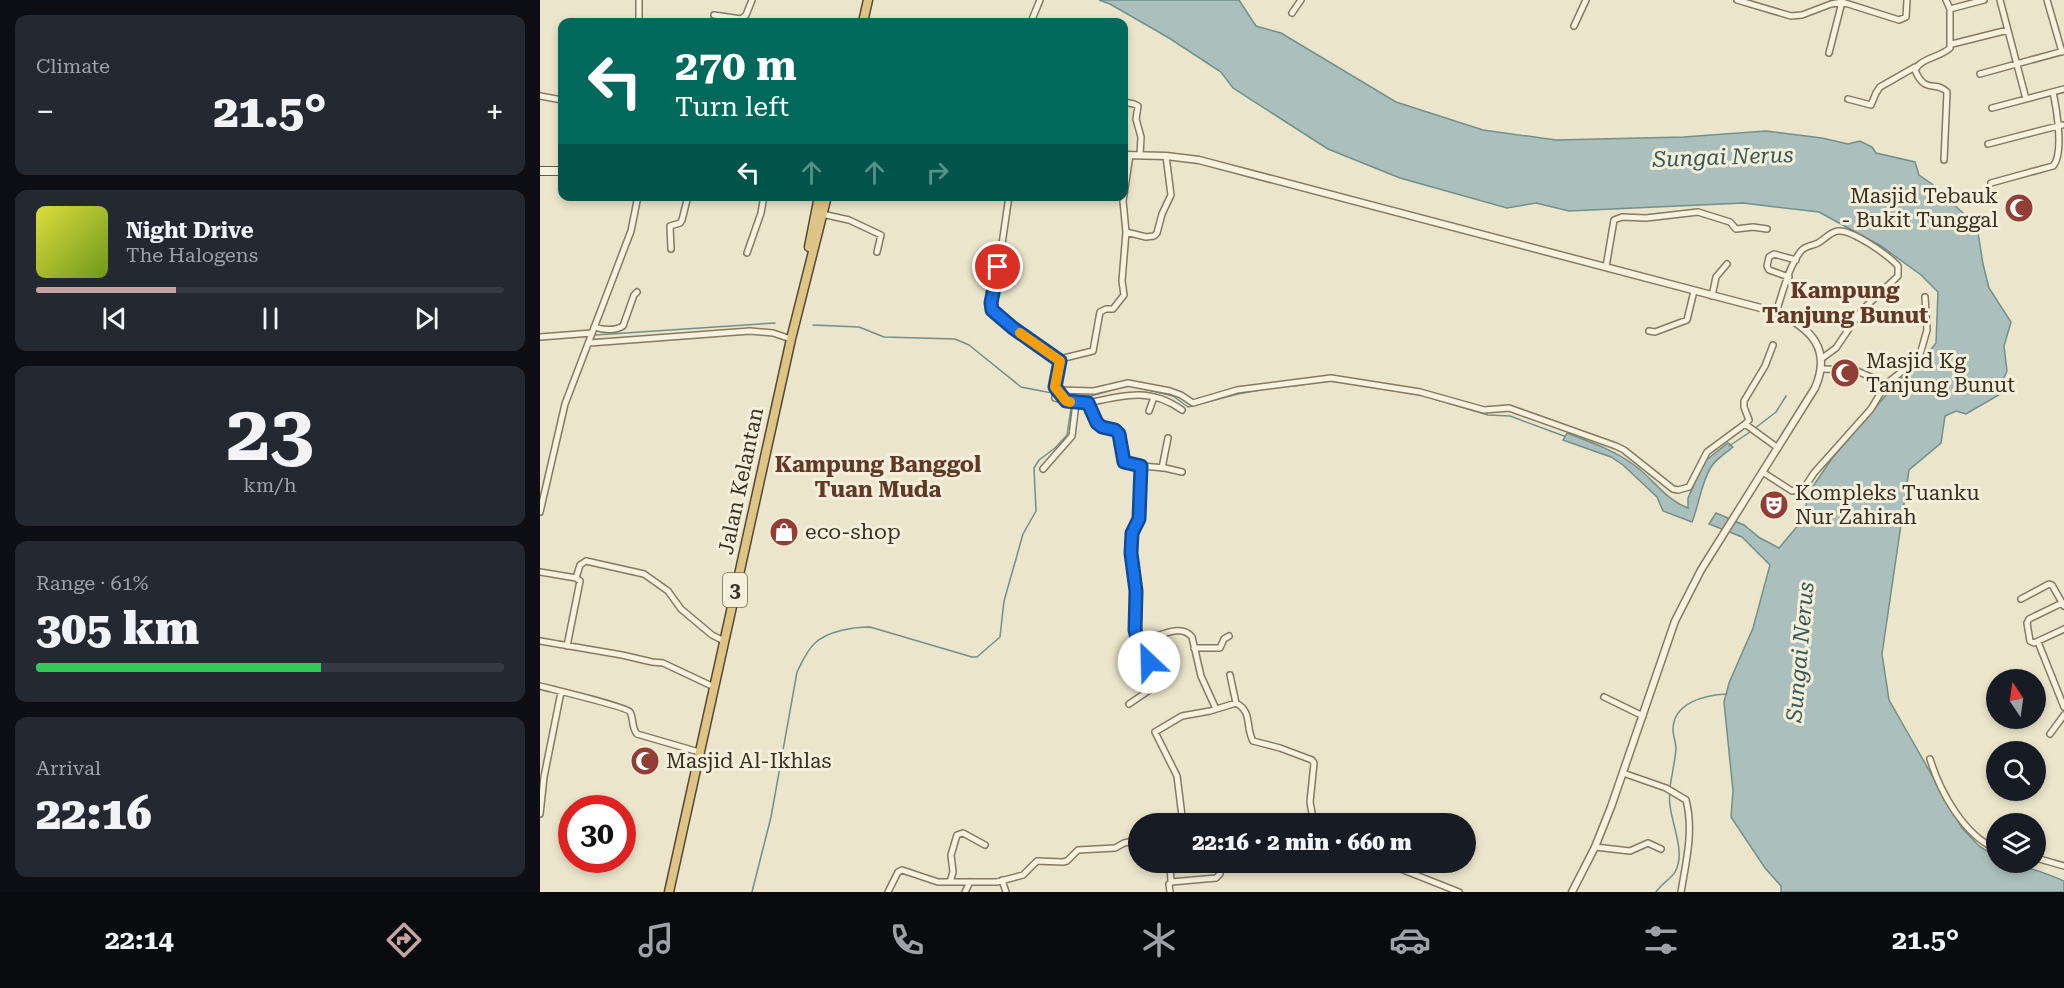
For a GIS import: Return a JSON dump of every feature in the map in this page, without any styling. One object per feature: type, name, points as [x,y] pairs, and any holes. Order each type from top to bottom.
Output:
[{"type":"highway","points":[[864,18],[868,0]]},
{"type":"highway","name":"Jalan Kelantan","points":[[669,892],[802,288],[818,201]]},
{"type":"highway","name":"Jalan Kelantan","points":[[802,288],[810,266],[826,201]]},
{"type":"main road","points":[[540,171],[558,171]]},
{"type":"street","points":[[639,0],[639,18]]},
{"type":"street","points":[[742,18],[746,15],[752,0]]},
{"type":"street","points":[[1033,18],[1040,0]]},
{"type":"street","points":[[1292,13],[1298,8],[1301,0]]},
{"type":"street","points":[[1574,26],[1586,0]]},
{"type":"street","points":[[1737,0],[1791,16],[1802,15],[1842,2],[1899,20],[1906,16],[1907,0]]},
{"type":"street","points":[[1947,0],[1950,9],[1952,44]]},
{"type":"street","points":[[1950,9],[1984,0]]},
{"type":"street","points":[[2000,0],[2026,99]]},
{"type":"street","points":[[1980,74],[2063,52],[2047,0]]},
{"type":"street","points":[[1829,53],[1842,2]]},
{"type":"street","points":[[714,15],[734,18]]},
{"type":"street","points":[[1848,99],[1871,105],[1880,87],[1915,68],[1918,64],[1945,53],[1952,44],[2008,30]]},
{"type":"street","points":[[1915,68],[1923,84],[1928,87],[1943,88],[1947,92],[1944,160]]},
{"type":"street","points":[[1992,108],[2064,89]]},
{"type":"street","points":[[1991,183],[2056,165],[2063,153],[2062,126],[2053,92]]},
{"type":"street","points":[[540,96],[558,99]]},
{"type":"street","points":[[1128,103],[1138,106],[1136,122],[1141,136],[1140,155]]},
{"type":"street","points":[[1988,144],[2062,126]]},
{"type":"street","points":[[1128,155],[1199,160],[1776,312],[1803,327],[1816,342],[1822,369],[1815,388],[1764,473],[1701,570],[1675,621],[1595,847],[1572,892]]},
{"type":"street","points":[[1126,232],[1146,237],[1154,236],[1156,233],[1171,195],[1166,156]]},
{"type":"street","points":[[540,512],[565,404],[631,231],[637,201]]},
{"type":"street","points":[[671,249],[670,226],[680,223],[687,201]]},
{"type":"street","points":[[747,253],[763,201]]},
{"type":"street","points":[[1008,201],[991,303],[992,310],[1060,361]]},
{"type":"street","points":[[1060,361],[1093,351],[1100,312],[1113,309],[1124,295],[1122,281],[1126,232],[1123,201]]},
{"type":"street","points":[[1606,267],[1614,220],[1618,217],[1651,218],[1698,212],[1730,222],[1736,229],[1755,227],[1767,229]]},
{"type":"street","points":[[822,214],[849,220],[881,235],[877,252]]},
{"type":"street","points":[[1776,312],[1796,260],[1804,248],[1818,243],[1832,233],[1842,231],[1885,253],[1898,266],[1900,270],[1898,276],[1860,311],[1836,348],[1821,358]]},
{"type":"street","points":[[1789,277],[1769,270],[1767,267],[1769,257],[1774,254],[1796,260]]},
{"type":"street","points":[[1713,296],[1716,278],[1727,264]]},
{"type":"street","points":[[1649,330],[1655,332],[1687,320],[1694,291]]},
{"type":"street","points":[[591,336],[603,329],[619,329],[623,326],[637,292]]},
{"type":"street","points":[[1764,473],[1792,491],[1796,492],[1804,488],[1814,473],[1871,409],[1886,384],[1919,358],[1927,330],[1925,297]]},
{"type":"street","points":[[540,337],[757,331],[791,339]]},
{"type":"street","points":[[1059,394],[1088,392],[1128,383],[1170,391],[1193,403],[1237,390],[1338,377],[1420,392],[1484,410],[1509,408],[1624,450],[1667,485],[1678,490],[1689,487],[1707,452],[1747,426],[1749,420],[1744,401],[1765,366],[1773,345]]},
{"type":"street","points":[[1059,394],[1060,361]]},
{"type":"street","points":[[1822,369],[1855,370],[1886,384]]},
{"type":"street","points":[[1059,394],[1076,403],[1088,403],[1130,394],[1154,397],[1172,403],[1182,410]]},
{"type":"street","points":[[1149,411],[1154,397]]},
{"type":"street","points":[[1042,469],[1072,436],[1076,403]]},
{"type":"street","points":[[1088,403],[1097,423],[1119,434],[1124,462],[1182,472]]},
{"type":"street","points":[[1747,426],[1778,448]]},
{"type":"street","points":[[1162,468],[1168,438]]},
{"type":"street","points":[[1129,704],[1156,685],[1159,680],[1140,649],[1135,621],[1136,591],[1131,545],[1132,533],[1139,519],[1141,466]]},
{"type":"street","points":[[576,578],[580,565],[586,561],[644,574],[668,591],[681,609],[712,635],[724,641]]},
{"type":"street","points":[[540,572],[576,578],[580,584],[567,646]]},
{"type":"street","points":[[2021,599],[2049,584],[2052,585],[2063,604],[2028,621],[2030,641],[2034,644],[2064,629]]},
{"type":"street","points":[[1138,638],[1146,639],[1185,630],[1192,637],[1201,676],[1216,709]]},
{"type":"street","points":[[1194,648],[1220,648],[1224,639],[1229,636]]},
{"type":"street","points":[[540,641],[663,663],[714,687]]},
{"type":"street","points":[[2037,642],[2064,706]]},
{"type":"street","points":[[1230,675],[1236,703]]},
{"type":"street","points":[[540,686],[627,709],[630,713],[632,728],[637,734],[699,752]]},
{"type":"street","points":[[540,814],[544,777],[561,692]]},
{"type":"street","points":[[1604,697],[1643,716]]},
{"type":"street","points":[[1182,813],[1177,776],[1155,732],[1182,716],[1236,703],[1240,704],[1248,716],[1253,741],[1312,760],[1314,763],[1310,802],[1312,813]]},
{"type":"street","points":[[2050,734],[2064,715]]},
{"type":"street","points":[[1930,759],[1944,792],[1966,827],[1986,845]]},
{"type":"street","points":[[1623,773],[1666,788],[1686,800],[1690,816],[1690,839],[1681,892]]},
{"type":"street","points":[[950,882],[953,872],[951,855],[957,835],[963,833],[985,845]]},
{"type":"street","points":[[888,892],[898,872],[902,870],[938,882],[1002,880],[1023,875],[1037,861],[1063,862],[1078,850],[1115,848],[1128,842]]},
{"type":"street","points":[[1595,847],[1630,851],[1648,843],[1661,849]]},
{"type":"street","points":[[2046,861],[2064,866]]},
{"type":"street","points":[[1170,892],[1171,873]]},
{"type":"street","points":[[1172,882],[1216,878],[1220,873]]},
{"type":"street","points":[[1411,873],[1459,892]]},
{"type":"street","points":[[1002,880],[1006,892]]},
{"type":"street","points":[[965,892],[970,882]]},
{"type":"water","name":"Sungai Nerus","points":[[1099,0],[1239,0],[1256,26],[1281,33],[1396,102],[1483,130],[1556,140],[1684,137],[1766,131],[1822,138],[1848,144],[1860,141],[1872,147],[1876,153],[1915,162],[1919,175],[1932,184],[1977,226],[1989,288],[2011,322],[2004,346],[2007,371],[2001,384],[2004,392],[1966,414],[1956,411],[1945,416],[1941,443],[1909,470],[1882,654],[1889,700],[1962,828],[1986,851],[1986,873],[2044,873],[2064,881],[2064,892],[1781,892],[1781,886],[1765,868],[1731,817],[1733,791],[1724,702],[1729,683],[1753,628],[1770,565],[1742,537],[1709,524],[1716,513],[1744,525],[1760,538],[1779,548],[1805,517],[1807,495],[1833,457],[1899,380],[1925,357],[1936,343],[1938,292],[1921,275],[1881,246],[1819,212],[1743,203],[1569,211],[1536,203],[1507,208],[1400,178],[1328,149],[1233,88],[1221,72],[1169,38]]},
{"type":"water","points":[[1567,433],[1618,455],[1641,470],[1672,499],[1688,508],[1688,498],[1705,461],[1728,443],[1733,447],[1711,467],[1692,522],[1663,511],[1657,497],[1623,465],[1611,457],[1563,440]]},
{"type":"waterway","points":[[595,335],[775,323]]},
{"type":"waterway","points":[[813,325],[859,327],[884,337],[955,339],[969,345],[1021,387],[1052,393]]},
{"type":"waterway","points":[[540,340],[581,336]]},
{"type":"waterway","points":[[1293,386],[1327,381]]},
{"type":"waterway","points":[[1066,395],[1091,396],[1119,388]]},
{"type":"waterway","points":[[1144,389],[1173,396],[1188,407],[1270,388]]},
{"type":"waterway","points":[[1399,391],[1424,396]]},
{"type":"waterway","points":[[1754,429],[1776,412],[1786,396]]},
{"type":"waterway","points":[[1434,399],[1488,415],[1510,416],[1564,436]]},
{"type":"waterway","points":[[752,892],[771,817],[797,672],[807,653],[815,643],[827,635],[841,630],[863,627],[870,627],[972,657],[977,657],[1000,637],[1004,601],[1023,534],[1036,511],[1034,468],[1039,460],[1067,435],[1071,408]]},
{"type":"waterway","points":[[1729,446],[1750,432]]},
{"type":"waterway","points":[[1670,787],[1676,749],[1674,720],[1678,713],[1701,698],[1727,694]]},
{"type":"waterway","points":[[1656,892],[1674,874],[1678,863],[1678,843],[1671,811],[1670,792]]},
{"type":"slow traffic","points":[[1020,333],[1060,361],[1055,387],[1066,401],[1070,402]]},
{"type":"place","name":"Masjid Tebauk - Bukit Tunggal","points":[[2019,208]]},
{"type":"place","name":"Masjid Kg Tanjung Bunut","points":[[1845,373]]},
{"type":"place","name":"Kompleks Tuanku Nur Zahirah","points":[[1774,505]]},
{"type":"place","name":"eco-shop","points":[[784,532]]},
{"type":"place","name":"Masjid Al-Ikhlas","points":[[645,761]]},
{"type":"district","name":"Kampung Tanjung Bunut","points":[[1845,302]]},
{"type":"district","name":"Kampung Banggol Tuan Muda","points":[[878,476]]},
{"type":"route","points":[[998,267],[991,303],[994,313],[1060,361],[1055,387],[1062,398],[1076,403],[1088,403],[1097,423],[1119,434],[1124,462],[1141,466],[1139,519],[1131,537],[1131,553],[1136,591],[1135,630],[1140,649],[1149,662]]}]
